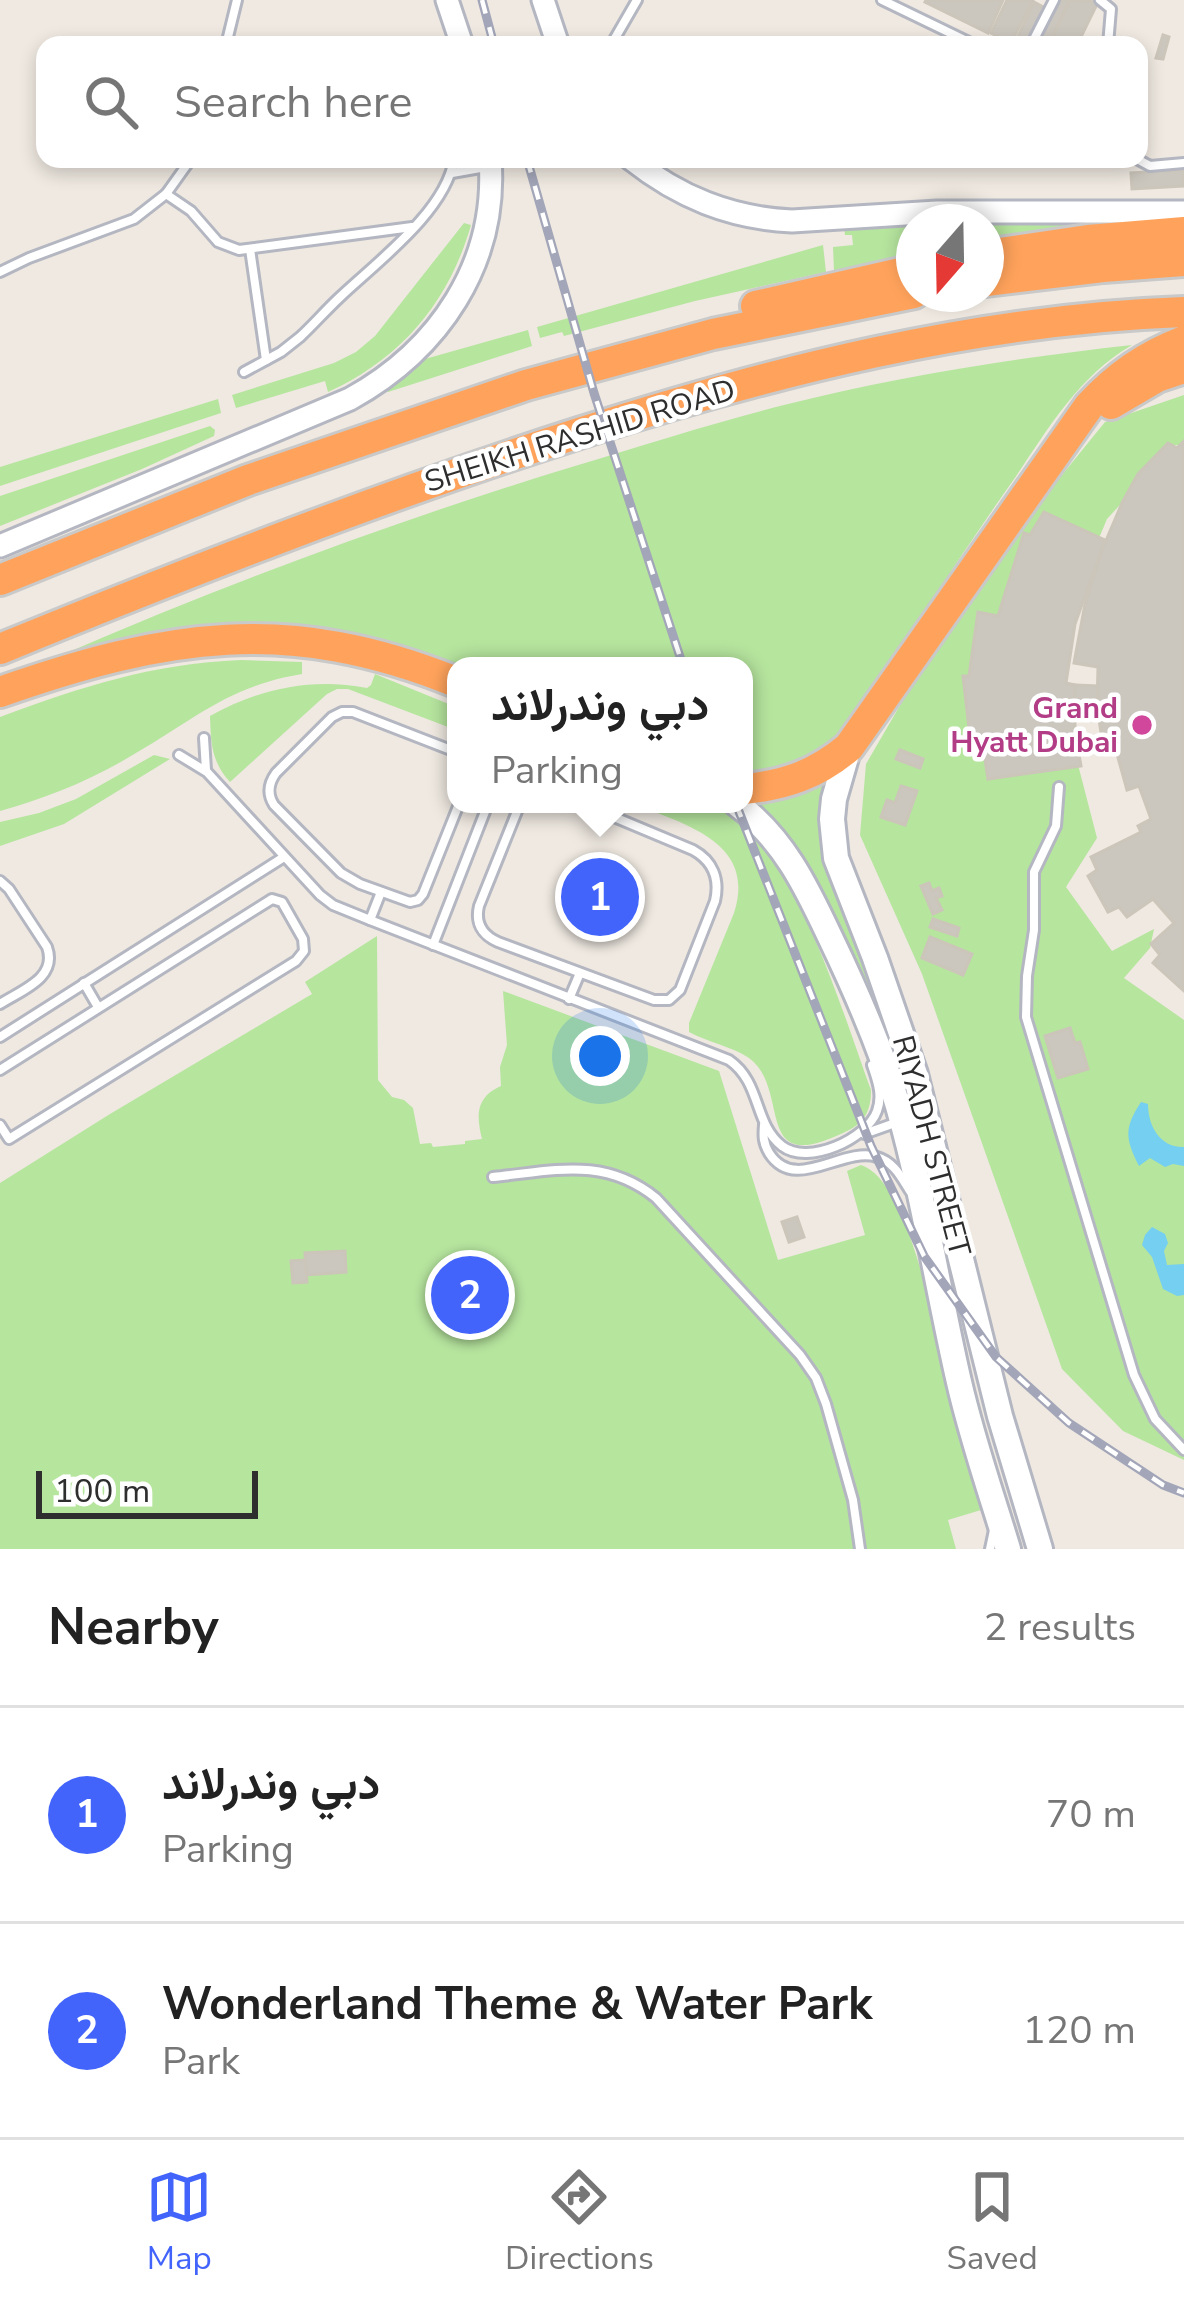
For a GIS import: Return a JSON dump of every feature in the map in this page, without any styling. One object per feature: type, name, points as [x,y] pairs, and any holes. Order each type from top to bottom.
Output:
[{"type":"highway","points":[[1004,252],[1088,239],[1184,232]]},
{"type":"highway","points":[[1004,279],[1184,261]]},
{"type":"highway","points":[[713,334],[761,304],[896,274]]},
{"type":"highway","name":"SHEIKH RASHID ROAD","points":[[0,580],[248,480],[526,385],[713,334],[896,297]]},
{"type":"highway","name":"SHEIKH RASHID ROAD","points":[[0,649],[383,498],[730,387],[946,340],[1093,319],[1184,312]]},
{"type":"highway","points":[[753,788],[801,778],[849,747],[1089,406],[1132,366],[1184,341]]},
{"type":"highway","points":[[1072,431],[1129,392],[1184,368]]},
{"type":"highway","points":[[0,692],[89,662],[174,643],[259,638],[317,643],[404,662],[447,684]]},
{"type":"main road","name":"RIYADH STREET","points":[[849,747],[834,799],[836,858],[908,1048],[997,1403],[1041,1544]]},
{"type":"main road","name":"RIYADH STREET","points":[[747,813],[770,833],[798,872],[846,970],[888,1076],[925,1217],[964,1401],[1008,1549]]},
{"type":"main road","points":[[903,1124],[921,1138],[944,1192]]},
{"type":"street","points":[[448,0],[459,36]]},
{"type":"street","points":[[543,0],[556,36]]},
{"type":"street","points":[[0,545],[350,399],[398,369],[437,329],[467,282],[488,215],[490,168]]},
{"type":"street","points":[[644,168],[680,193],[762,219],[996,211],[1184,212]]},
{"type":"lane","points":[[228,36],[237,0]]},
{"type":"lane","points":[[615,36],[637,0]]},
{"type":"lane","points":[[883,0],[957,36]]},
{"type":"lane","points":[[1036,36],[1054,0]]},
{"type":"lane","points":[[1100,0],[1111,9],[1109,36]]},
{"type":"lane","points":[[1148,165],[1184,164]]},
{"type":"lane","points":[[0,272],[134,219],[166,194],[185,168]]},
{"type":"lane","points":[[244,372],[300,337],[414,227],[453,168]]},
{"type":"lane","points":[[452,173],[472,168]]},
{"type":"lane","points":[[166,194],[191,211],[228,248],[414,227]]},
{"type":"lane","points":[[250,249],[266,361]]},
{"type":"lane","points":[[447,749],[353,712],[342,712],[272,778],[269,795],[274,806],[341,873],[410,902],[421,898],[454,813]]},
{"type":"lane","points":[[204,739],[207,772]]},
{"type":"lane","points":[[179,755],[207,772],[326,900],[729,1060],[750,1082],[765,1124],[783,1147],[806,1154],[888,1124],[903,1124]]},
{"type":"lane","points":[[1059,787],[1056,826],[1034,872],[1026,1017],[1134,1376],[1155,1419],[1184,1450]]},
{"type":"lane","points":[[433,945],[484,813]]},
{"type":"lane","points":[[516,813],[479,906],[479,925],[492,939],[654,1000],[674,998],[715,901],[717,886],[710,864],[700,854],[604,813]]},
{"type":"lane","points":[[0,1037],[284,857]]},
{"type":"lane","points":[[0,881],[47,947],[50,963],[41,977],[0,1004]]},
{"type":"lane","points":[[370,920],[381,892]]},
{"type":"lane","points":[[0,1070],[272,898],[282,902],[303,939],[304,951],[296,961],[4,1142],[0,1125]]},
{"type":"lane","points":[[569,999],[580,972]]},
{"type":"lane","points":[[84,983],[98,1007]]},
{"type":"lane","points":[[856,1137],[879,1106],[868,1049],[870,1030]]},
{"type":"lane","points":[[765,1124],[766,1148],[789,1169],[809,1169],[860,1155],[883,1159],[901,1176],[925,1217]]},
{"type":"lane","points":[[493,1177],[601,1170],[621,1175],[656,1198],[816,1378],[854,1500],[860,1549]]},
{"type":"lane","points":[[990,1549],[998,1517]]},
{"type":"green space","points":[[1141,218],[1004,239],[1004,222]]},
{"type":"green space","points":[[464,223],[471,225],[450,279],[419,325],[378,363],[328,392],[325,381],[236,408],[232,395],[356,352],[375,336]]},
{"type":"green space","points":[[896,227],[896,258],[834,271],[833,247],[853,245],[852,235],[845,235],[844,228]]},
{"type":"green space","points":[[823,245],[826,272],[540,338],[537,327]]},
{"type":"green space","points":[[528,330],[532,346],[387,390],[425,359]]},
{"type":"green space","points":[[1132,345],[1095,373],[1051,425],[853,720],[817,753],[791,764],[753,774],[753,657],[447,657],[447,666],[330,630],[254,625],[178,631],[64,654],[253,577],[510,486],[757,412],[1001,362]]},
{"type":"green space","points":[[1184,395],[1184,446],[1175,445],[1107,519],[1066,616],[1053,695],[1075,753],[1097,838],[1066,887],[1112,951],[1154,929],[1150,948],[1124,978],[1184,1020],[1184,1460],[1123,1431],[1062,1369],[922,974],[860,835],[866,764],[906,695],[1027,518],[1105,422]]},
{"type":"green space","points":[[218,399],[221,413],[0,486],[0,467]]},
{"type":"green space","points":[[210,426],[214,436],[0,526],[0,496]]},
{"type":"green space","points":[[241,660],[302,662],[302,674],[233,695],[104,771],[0,811],[0,717],[118,678]]},
{"type":"green space","points":[[375,674],[447,703],[447,727],[337,689],[230,782],[219,767],[210,716],[286,688],[371,685]]},
{"type":"green space","points":[[154,755],[170,759],[64,824],[0,846],[0,822],[76,799]]},
{"type":"green space","points":[[827,780],[822,803],[914,1103],[907,1105],[807,867],[790,838],[755,802],[791,796]]},
{"type":"green space","points":[[656,813],[731,813],[769,851],[791,889],[830,977],[871,1090],[867,1112],[851,1129],[798,1145],[786,1138],[762,1072],[735,1050],[689,1032],[734,913],[738,889],[726,853],[694,829]]},
{"type":"green space","points":[[377,936],[378,1080],[392,1097],[413,1108],[420,1144],[433,1147],[482,1139],[480,1108],[501,1086],[500,1067],[507,1045],[503,991],[719,1071],[778,1260],[865,1235],[847,1171],[861,1165],[880,1178],[896,1204],[924,1279],[981,1510],[948,1520],[956,1549],[0,1549],[0,1183],[312,994],[305,982]]},
{"type":"water","points":[[1141,1102],[1148,1104],[1150,1121],[1163,1140],[1184,1147],[1184,1166],[1165,1167],[1150,1158],[1139,1166],[1128,1133]]},
{"type":"water","points":[[1152,1227],[1165,1234],[1167,1265],[1184,1264],[1184,1295],[1163,1289],[1152,1257],[1142,1245]]},
{"type":"building","points":[[926,0],[1003,0],[988,33]]},
{"type":"building","points":[[1007,0],[1033,0],[1015,36],[991,33]]},
{"type":"building","points":[[1056,0],[1070,0],[1053,36],[1039,36]]},
{"type":"building","points":[[1070,0],[1098,2],[1081,36],[1053,36]]},
{"type":"building","points":[[1034,2],[1045,8],[1031,36],[1018,36]]},
{"type":"building","points":[[1163,35],[1169,37],[1163,59],[1156,58]]},
{"type":"building","points":[[1184,170],[1184,186],[1132,189],[1131,173]]},
{"type":"building","name":"Grand Hyatt Dubai","points":[[1184,441],[1184,991],[1153,963],[1160,955],[1151,944],[1174,923],[1153,899],[1127,917],[1119,907],[1108,912],[1088,876],[1097,870],[1091,857],[1141,832],[1138,826],[1151,819],[1139,786],[1127,790],[1114,743],[1103,745],[1098,667],[1074,663],[1085,604],[1122,503],[1138,474],[1168,443],[1177,448]]},
{"type":"building","points":[[1044,512],[1105,540],[1075,624],[1066,683],[1075,685],[1081,766],[988,779],[984,753],[972,754],[963,676],[969,676],[978,612],[998,616],[1024,533],[1030,535]]},
{"type":"building","points":[[1075,685],[1098,686],[1097,707],[1074,706]]},
{"type":"building","points":[[900,750],[923,759],[920,768],[896,759]]},
{"type":"building","points":[[901,786],[917,791],[905,825],[881,817],[887,800],[895,803]]},
{"type":"building","points":[[929,883],[942,896],[936,898],[942,910],[933,914],[921,886]]},
{"type":"building","points":[[933,919],[959,928],[957,936],[930,927]]},
{"type":"building","points":[[930,937],[972,954],[963,975],[922,958]]},
{"type":"building","points":[[1070,1028],[1088,1069],[1058,1078],[1045,1036]]},
{"type":"building","points":[[797,1217],[804,1237],[789,1242],[782,1222]]},
{"type":"building","points":[[345,1251],[346,1272],[306,1275],[305,1253]]},
{"type":"building","points":[[305,1260],[307,1282],[293,1283],[291,1261]]},
{"type":"railway","points":[[482,0],[492,36]]},
{"type":"railway","points":[[530,168],[594,393],[680,657]]},
{"type":"railway","points":[[740,813],[871,1146],[924,1256],[996,1357],[1069,1423],[1163,1485],[1184,1493]]},
{"type":"place","name":"Grand Hyatt Dubai","points":[[1142,725]]},
{"type":"place","name":"دبي وندرلاند","points":[[600,897]]},
{"type":"place","name":"Wonderland Theme & Water Park","points":[[470,1295]]}]
